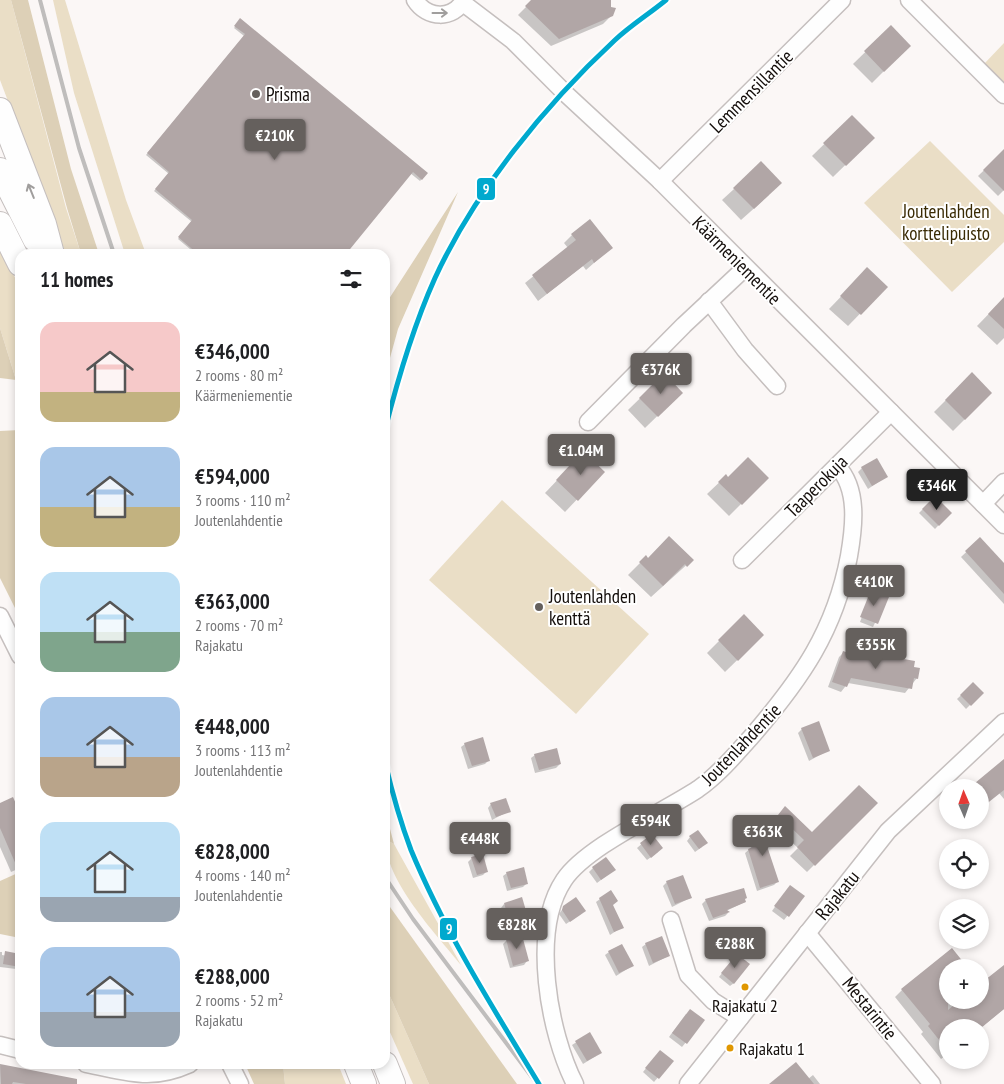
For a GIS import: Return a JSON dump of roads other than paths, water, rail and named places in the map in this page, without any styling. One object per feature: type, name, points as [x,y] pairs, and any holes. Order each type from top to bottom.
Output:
[{"type":"highway","points":[[0,110],[44,224],[51,249]]},
{"type":"highway","points":[[0,170],[40,249]]},
{"type":"highway","points":[[0,224],[15,254]]},
{"type":"highway","points":[[358,1069],[364,1084]]},
{"type":"highway","points":[[387,1069],[393,1084]]},
{"type":"street","points":[[415,0],[426,11],[440,15],[453,11],[463,1]]},
{"type":"street","name":"Lemmensillantie","points":[[660,181],[842,0]]},
{"type":"street","points":[[909,0],[1004,95]]},
{"type":"street","name":"Käärmeniementie","points":[[463,1],[514,41],[566,94],[660,181],[1004,525]]},
{"type":"street","points":[[588,422],[745,268]]},
{"type":"street","points":[[709,302],[745,350],[777,386]]},
{"type":"street","name":"Taaperokuja","points":[[742,560],[891,412]]},
{"type":"street","name":"Joutenlahdentie","points":[[575,1084],[558,1042],[547,994],[547,940],[557,894],[564,879],[596,851],[699,788],[713,775],[739,750],[785,698],[818,648],[843,588],[854,527],[846,476],[837,466]]},
{"type":"street","points":[[983,504],[1004,482]]},
{"type":"street","points":[[0,616],[15,646]]},
{"type":"street","name":"Rajakatu","points":[[688,1084],[888,831],[1004,723]]},
{"type":"street","points":[[671,920],[688,975],[713,1001],[740,1018]]},
{"type":"street","name":"Mestarintie","points":[[807,933],[932,1084]]},
{"type":"street","points":[[0,1045],[15,1049]]},
{"type":"street","points":[[113,1069],[150,1076],[165,1074],[178,1069]]},
{"type":"street","points":[[232,1069],[240,1084]]},
{"type":"railway","points":[[40,0],[79,148],[112,249]]},
{"type":"railway","points":[[390,884],[413,919],[537,1084]]},
{"type":"place","name":"Prisma","points":[[256,94]]},
{"type":"place","name":"Joutenlahden kenttä","points":[[539,607]]},
{"type":"place","name":"Rajakatu 2","points":[[745,987]]},
{"type":"place","name":"Rajakatu 1","points":[[730,1048]]},
{"type":"park label","name":"Joutenlahden korttelipuisto","points":[[946,222]]}]
